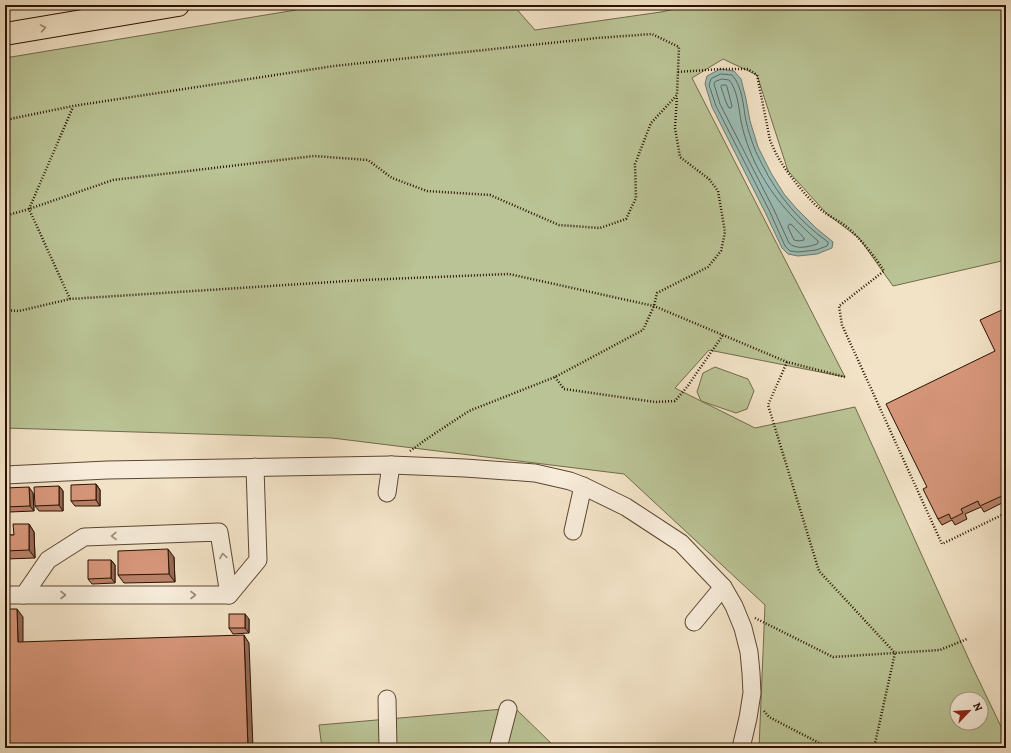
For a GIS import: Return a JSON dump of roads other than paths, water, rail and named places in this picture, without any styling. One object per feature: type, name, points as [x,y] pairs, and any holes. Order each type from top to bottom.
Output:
[{"type":"highway","points":[[5,34],[178,5]]},
{"type":"lane","points":[[387,493],[391,465]]},
{"type":"lane","points":[[5,475],[107,470],[391,465],[535,473],[570,481],[626,507],[681,543],[723,587],[734,606],[743,628],[749,652],[752,693],[741,748]]},
{"type":"lane","points":[[229,595],[258,560],[255,467]]},
{"type":"lane","points":[[573,531],[583,486]]},
{"type":"lane","points":[[24,595],[48,560],[84,537],[219,532],[229,595]]},
{"type":"lane","points":[[694,622],[723,587]]},
{"type":"lane","points":[[5,595],[229,595]]},
{"type":"lane","points":[[387,699],[388,748]]},
{"type":"lane","points":[[498,748],[508,709]]},
{"type":"water","points":[[720,69],[734,71],[741,79],[750,121],[758,147],[771,173],[784,194],[796,208],[833,242],[832,248],[817,254],[798,256],[788,254],[782,248],[712,107],[705,84],[707,76]]}]
